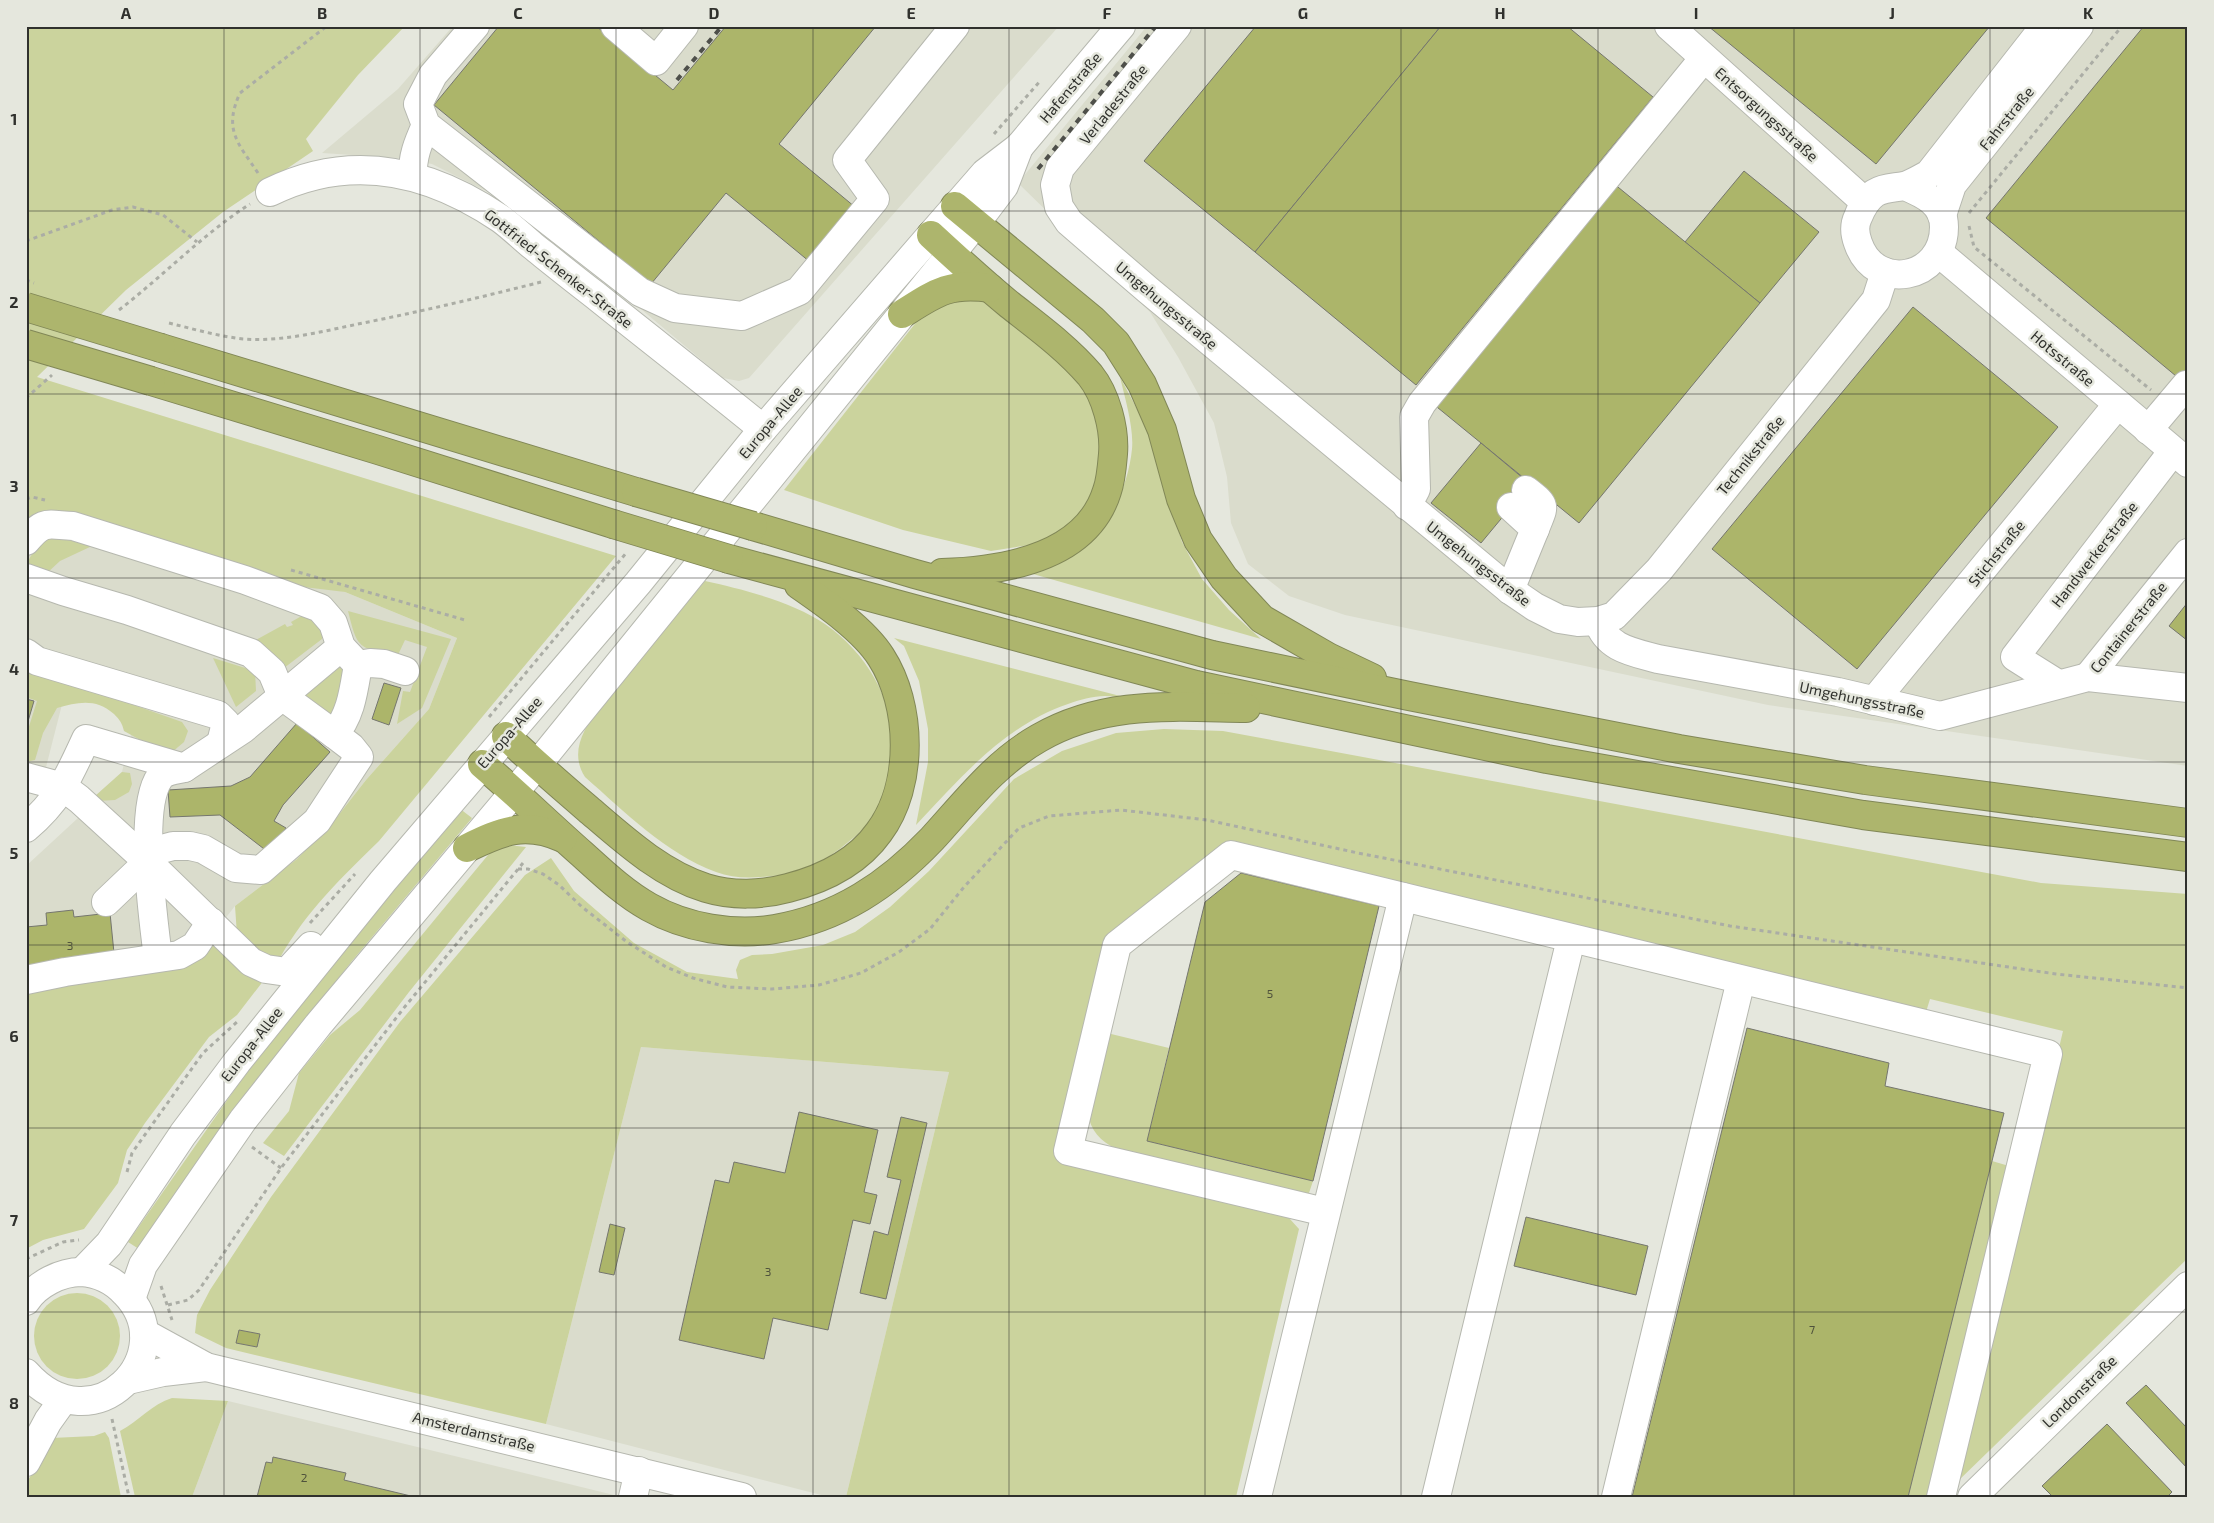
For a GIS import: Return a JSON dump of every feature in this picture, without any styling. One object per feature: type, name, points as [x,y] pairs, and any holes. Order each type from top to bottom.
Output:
[{"type":"highway","points":[[966,215],[1086,314],[1116,343],[1142,384],[1162,430],[1181,499],[1198,540],[1230,584],[1262,619],[1328,657],[1409,696]]},
{"type":"highway","points":[[915,574],[975,572],[1018,564],[1051,553],[1078,534],[1095,514],[1107,492],[1114,440],[1110,416],[1091,377],[1068,352],[990,288],[931,235]]},
{"type":"highway","points":[[902,314],[948,287],[972,286],[990,288]]},
{"type":"highway","points":[[26,307],[165,335],[636,492],[915,574],[1212,655],[1679,749],[1865,780],[2188,823]]},
{"type":"highway","points":[[26,344],[783,575],[1196,685],[1546,760],[1863,815],[2188,857]]},
{"type":"highway","points":[[506,736],[537,766],[611,829],[656,862],[689,882],[708,889],[753,894],[778,891],[808,883],[830,874],[859,853],[879,832],[901,784],[904,761],[901,707],[881,656],[838,612],[783,575]]},
{"type":"highway","points":[[482,764],[514,791],[564,839],[625,891],[650,908],[701,927],[733,932],[763,931],[790,927],[822,918],[873,892],[900,871],[931,840],[1000,765],[1018,750],[1041,736],[1080,719],[1129,708],[1303,708]]},
{"type":"highway","points":[[467,848],[499,832],[545,830],[564,839]]},
{"type":"street","points":[[475,26],[433,75],[418,104],[426,125],[640,292],[674,308],[742,316],[799,291],[875,199],[847,160],[955,26]]},
{"type":"street","points":[[614,26],[656,60],[684,26]]},
{"type":"street","name":"Hafenstraße","points":[[966,215],[1004,186],[1019,147],[1121,26]]},
{"type":"street","name":"Verladestraße","points":[[1055,185],[1060,168],[1177,26]]},
{"type":"street","name":"Entsorgungsstraße","points":[[1669,26],[1864,202]]},
{"type":"street","name":"Fahrstraße","points":[[1905,186],[1929,174],[2044,26]]},
{"type":"street","name":"Fahrstraße","points":[[1955,215],[1952,185],[2080,26]]},
{"type":"street","points":[[1407,506],[1416,489],[1414,416],[1422,403],[1704,58]]},
{"type":"street","points":[[413,176],[412,160],[426,125]]},
{"type":"street","name":"Gottfried-Schenker-Straße","points":[[270,192],[296,179],[336,171],[360,169],[413,176],[458,194],[502,220],[568,275],[763,429]]},
{"type":"street","name":"Umgehungsstraße","points":[[1055,185],[1060,207],[1069,222],[1148,290],[1510,590],[1535,607],[1559,618],[1578,622],[1598,622],[1602,632],[1609,641],[1631,651],[1658,659],[1838,692],[1940,716],[2088,677],[2188,688]]},
{"type":"street","points":[[1890,186],[1905,186],[1923,193],[1955,215],[1939,253],[1928,265],[1912,274],[1896,275],[1870,264],[1861,252],[1856,237],[1856,222],[1864,202],[1875,193],[1890,186]]},
{"type":"street","points":[[131,1298],[143,1265],[243,1120],[318,1025],[537,766],[951,254],[966,215]]},
{"type":"street","name":"Europa-Allee","points":[[82,1272],[109,1244],[183,1134],[237,1062],[397,864],[638,584],[763,429],[931,235],[966,215]]},
{"type":"street","name":"Hotsstraße","points":[[1939,253],[2180,457]]},
{"type":"street","name":"Technikstraße","points":[[1598,622],[1614,616],[1659,570],[1876,300],[1886,272]]},
{"type":"street","points":[[2148,430],[2178,395]]},
{"type":"street","name":"Stichstraße","points":[[1874,701],[2118,404]]},
{"type":"street","name":"Handwerkerstraße","points":[[2058,684],[2015,657],[2180,457]]},
{"type":"street","points":[[1510,590],[1537,523],[1518,498]]},
{"type":"street","points":[[26,542],[36,528],[49,524],[73,526],[245,580],[320,608],[333,622],[350,656],[351,700],[340,727],[334,734]]},
{"type":"street","name":"Containerstraße","points":[[2088,677],[2188,553]]},
{"type":"street","points":[[26,578],[127,610],[251,653],[272,672],[282,696],[334,734],[359,757],[317,821],[261,870],[236,868],[203,850],[190,846],[173,846],[158,850],[106,902]]},
{"type":"street","points":[[26,653],[37,660],[218,715],[226,723],[221,743]]},
{"type":"street","points":[[158,957],[148,862],[151,804],[160,777],[167,771],[184,768],[244,728],[282,696],[350,656],[405,670]]},
{"type":"street","points":[[26,828],[54,801],[86,740],[184,768]]},
{"type":"street","points":[[26,777],[63,787],[108,824],[211,922],[235,949],[251,962],[266,970],[287,972],[351,900],[374,879],[397,864]]},
{"type":"street","points":[[1325,1212],[1068,1150],[1117,945],[1231,856],[2048,1054],[1940,1497]]},
{"type":"street","points":[[1257,1497],[1403,898]]},
{"type":"street","points":[[26,980],[179,955],[195,946],[211,922]]},
{"type":"street","points":[[1436,1497],[1571,939]]},
{"type":"street","points":[[1616,1497],[1741,980]]},
{"type":"street","points":[[26,1302],[37,1281],[64,1274],[82,1272],[99,1276],[112,1281],[131,1298],[140,1315],[144,1333],[142,1351],[136,1368],[128,1380],[116,1391],[100,1398],[79,1402],[63,1400],[38,1387],[26,1373]]},
{"type":"street","name":"Londonstraße","points":[[1972,1497],[2188,1286]]},
{"type":"street","name":"Amsterdamstraße","points":[[144,1333],[206,1367],[636,1484],[742,1497]]},
{"type":"street","name":"Amsterdamstraße","points":[[128,1380],[163,1372],[206,1367]]},
{"type":"street","points":[[26,1462],[48,1421],[63,1400]]},
{"type":"path","points":[[113,315],[146,289],[197,242],[234,214],[270,192],[236,139],[232,123],[233,109],[240,93],[327,26]]},
{"type":"path","points":[[1955,215],[2122,26]]},
{"type":"path","points":[[26,241],[112,210],[132,207],[163,215],[197,242]]},
{"type":"path","points":[[1969,224],[1974,247],[2178,395]]},
{"type":"path","points":[[165,335],[211,334],[244,339],[309,335],[443,306],[568,275]]},
{"type":"path","points":[[26,398],[48,379]]},
{"type":"path","points":[[518,869],[528,869],[543,874],[559,885],[582,907],[627,942],[666,967],[693,978],[727,987],[772,989],[819,985],[861,973],[899,952],[930,929],[964,887],[1020,828],[1049,816],[1121,810],[1207,820],[1396,860],[1730,926],[2056,974],[2188,988]]},
{"type":"path","points":[[168,1305],[188,1300],[199,1290],[281,1168],[403,1009],[523,863]]},
{"type":"path","points":[[252,1146],[281,1168]]},
{"type":"path","points":[[112,1419],[129,1497]]},
{"type":"shaded area","points":[[453,26],[1059,26],[749,378],[739,381],[723,378],[585,262],[508,202],[432,164],[399,158],[322,153],[398,89]]},
{"type":"shaded area","points":[[1147,26],[2188,26],[2188,766],[1768,705],[1345,615],[1289,596],[1248,564],[1231,523],[1227,477],[1214,423],[1178,357],[1150,312],[1018,183]]},
{"type":"shaded area","points":[[26,506],[345,592],[457,638],[429,709],[366,780],[337,817],[297,859],[235,906],[199,952],[26,984],[26,866],[78,818],[94,797],[122,772],[131,735],[117,703],[68,681],[44,775],[26,791]]},
{"type":"shaded area","points":[[641,1047],[949,1072],[846,1497],[829,1497],[546,1424]]},
{"type":"shaded area","points":[[228,1401],[516,1471],[622,1497],[192,1497]]},
{"type":"green space","points":[[31,26],[405,26],[358,75],[306,139],[313,151],[223,212],[126,290],[37,377],[616,556],[379,841],[313,910],[281,956],[267,955],[256,951],[237,935],[235,906],[297,859],[337,817],[366,780],[429,709],[457,638],[345,592],[245,580],[62,519],[26,542],[26,31]]},
{"type":"green space","points":[[976,294],[1060,359],[1091,394],[1104,447],[1095,488],[1087,505],[1072,523],[1052,538],[1035,544],[991,551],[903,530],[784,490],[925,311]]},
{"type":"green space","points":[[1120,377],[1146,426],[1182,542],[1202,579],[1229,610],[1261,639],[1026,572],[1059,561],[1082,550],[1105,525],[1118,501],[1127,474],[1132,449],[1129,413]]},
{"type":"green space","points":[[59,531],[92,546],[60,561],[47,573],[29,566],[28,561],[37,548]]},
{"type":"green space","points":[[705,581],[751,592],[783,603],[825,624],[861,657],[874,677],[891,721],[893,745],[891,768],[874,817],[858,834],[825,859],[791,873],[758,877],[730,876],[697,864],[646,831],[585,777],[580,768],[578,750],[580,741],[598,708]]},
{"type":"green space","points":[[348,611],[451,639],[422,708],[397,724],[403,691],[410,692],[427,647],[405,640],[397,657],[367,648],[362,645],[354,634]]},
{"type":"green space","points":[[307,613],[322,631],[322,639],[284,668],[276,656],[252,642],[285,624],[287,627],[293,625],[291,622]]},
{"type":"green space","points":[[894,638],[1128,698],[1105,696],[1081,700],[1045,714],[1024,725],[1004,739],[967,771],[916,825],[928,762],[928,729],[919,681],[904,646]]},
{"type":"green space","points":[[213,658],[255,671],[256,691],[236,707]]},
{"type":"green space","points":[[340,665],[346,670],[335,710],[328,715],[301,699],[301,685]]},
{"type":"green space","points":[[26,667],[182,722],[188,731],[184,742],[171,753],[162,752],[124,731],[122,724],[114,714],[100,705],[94,703],[72,704],[57,708],[43,733],[35,760],[26,762],[26,736],[37,701],[26,697]]},
{"type":"green space","points":[[1164,729],[1223,731],[2041,883],[2188,894],[2188,1258],[1956,1483],[2063,1031],[1930,999],[1926,1012],[1226,844],[1107,939],[1056,1157],[1274,1210],[1289,1218],[1299,1229],[1236,1497],[846,1497],[949,1072],[641,1047],[546,1424],[226,1348],[195,1333],[197,1315],[210,1290],[271,1197],[400,1022],[525,875],[551,858],[574,891],[634,943],[687,972],[738,979],[736,970],[740,960],[752,955],[772,954],[823,945],[855,932],[890,907],[929,871],[1014,779],[1062,751],[1116,733]],"holes":[[[239,1330],[260,1334],[257,1347],[236,1343]]]},
{"type":"green space","points":[[122,772],[130,773],[132,784],[129,792],[115,800],[97,801],[94,797]]},
{"type":"green space","points":[[459,808],[472,818],[352,961],[255,1085],[142,1251],[128,1242],[256,1059]]},
{"type":"green space","points":[[507,845],[526,847],[409,992],[284,1156],[263,1143],[289,1111],[299,1073],[330,1035],[360,1010],[488,855],[496,848]]},
{"type":"green space","points":[[211,937],[264,980],[237,1015],[209,1037],[145,1123],[127,1150],[118,1183],[84,1229],[43,1240],[26,1249],[26,984]]},
{"type":"green space","points":[[1107,1033],[1169,1048],[1147,1141],[1313,1181],[1308,1196],[1121,1151],[1105,1142],[1097,1135],[1089,1119]]},
{"type":"green space","points":[[1992,1161],[2009,1166],[1927,1497],[1908,1497]]},
{"type":"green space","points":[[77,1293],[93,1296],[101,1300],[113,1312],[117,1320],[120,1336],[117,1352],[113,1360],[101,1372],[93,1376],[77,1379],[61,1376],[53,1372],[41,1360],[37,1352],[34,1336],[37,1320],[41,1312],[53,1300],[61,1296]]},
{"type":"green space","points":[[172,1398],[228,1401],[192,1497],[135,1497],[120,1431],[158,1404]]},
{"type":"green space","points":[[105,1432],[109,1438],[121,1497],[26,1497],[26,1484],[52,1438],[94,1436]]},
{"type":"building","points":[[499,26],[596,26],[673,90],[726,26],[876,26],[779,144],[855,207],[810,262],[726,193],[651,284],[434,105]]},
{"type":"building","points":[[1256,26],[1441,26],[1255,252],[1144,161]]},
{"type":"building","points":[[1441,26],[1567,26],[1653,97],[1416,385],[1255,252]]},
{"type":"building","points":[[1708,26],[1990,26],[1876,164]]},
{"type":"building","points":[[2144,26],[2188,26],[2188,386],[1986,218]]},
{"type":"building","points":[[1744,171],[1819,232],[1760,303],[1685,242]]},
{"type":"building","points":[[1613,183],[1760,303],[1579,523],[1432,403]]},
{"type":"building","points":[[1913,307],[2058,427],[1857,669],[1712,549]]},
{"type":"building","points":[[1481,443],[1530,484],[1481,543],[1431,503]]},
{"type":"building","points":[[2188,602],[2188,641],[2169,626]]},
{"type":"building","points":[[384,683],[401,688],[389,725],[372,719]]},
{"type":"building","points":[[26,699],[34,701],[26,728]]},
{"type":"building","points":[[297,723],[330,752],[283,805],[274,821],[286,828],[268,852],[220,815],[170,817],[168,790],[231,786],[250,777]]},
{"type":"building","points":[[1241,873],[1379,906],[1313,1181],[1147,1141],[1205,902]]},
{"type":"building","points":[[73,910],[74,917],[110,913],[115,963],[26,972],[26,927],[47,925],[46,913]]},
{"type":"building","points":[[1747,1028],[1889,1063],[1885,1086],[2004,1113],[1908,1497],[1632,1497]]},
{"type":"building","points":[[799,1112],[878,1130],[864,1192],[877,1195],[870,1224],[853,1220],[828,1330],[773,1318],[764,1359],[679,1340],[715,1180],[729,1183],[734,1162],[785,1173]]},
{"type":"building","points":[[901,1117],[927,1123],[886,1299],[860,1293],[874,1231],[888,1235],[901,1180],[887,1177]]},
{"type":"building","points":[[1526,1217],[1648,1246],[1636,1295],[1514,1266]]},
{"type":"building","points":[[610,1224],[625,1228],[614,1275],[599,1272]]},
{"type":"building","points":[[239,1330],[260,1334],[257,1347],[236,1343]]},
{"type":"building","points":[[2146,1385],[2188,1429],[2188,1469],[2126,1403]]},
{"type":"building","points":[[2107,1424],[2172,1492],[2167,1497],[2053,1497],[2042,1486]]},
{"type":"building","points":[[273,1457],[346,1473],[344,1480],[415,1497],[257,1497],[266,1462],[272,1463]]},
{"type":"railway","points":[[677,80],[722,26]]},
{"type":"railway","points":[[1038,169],[1156,26]]}]
